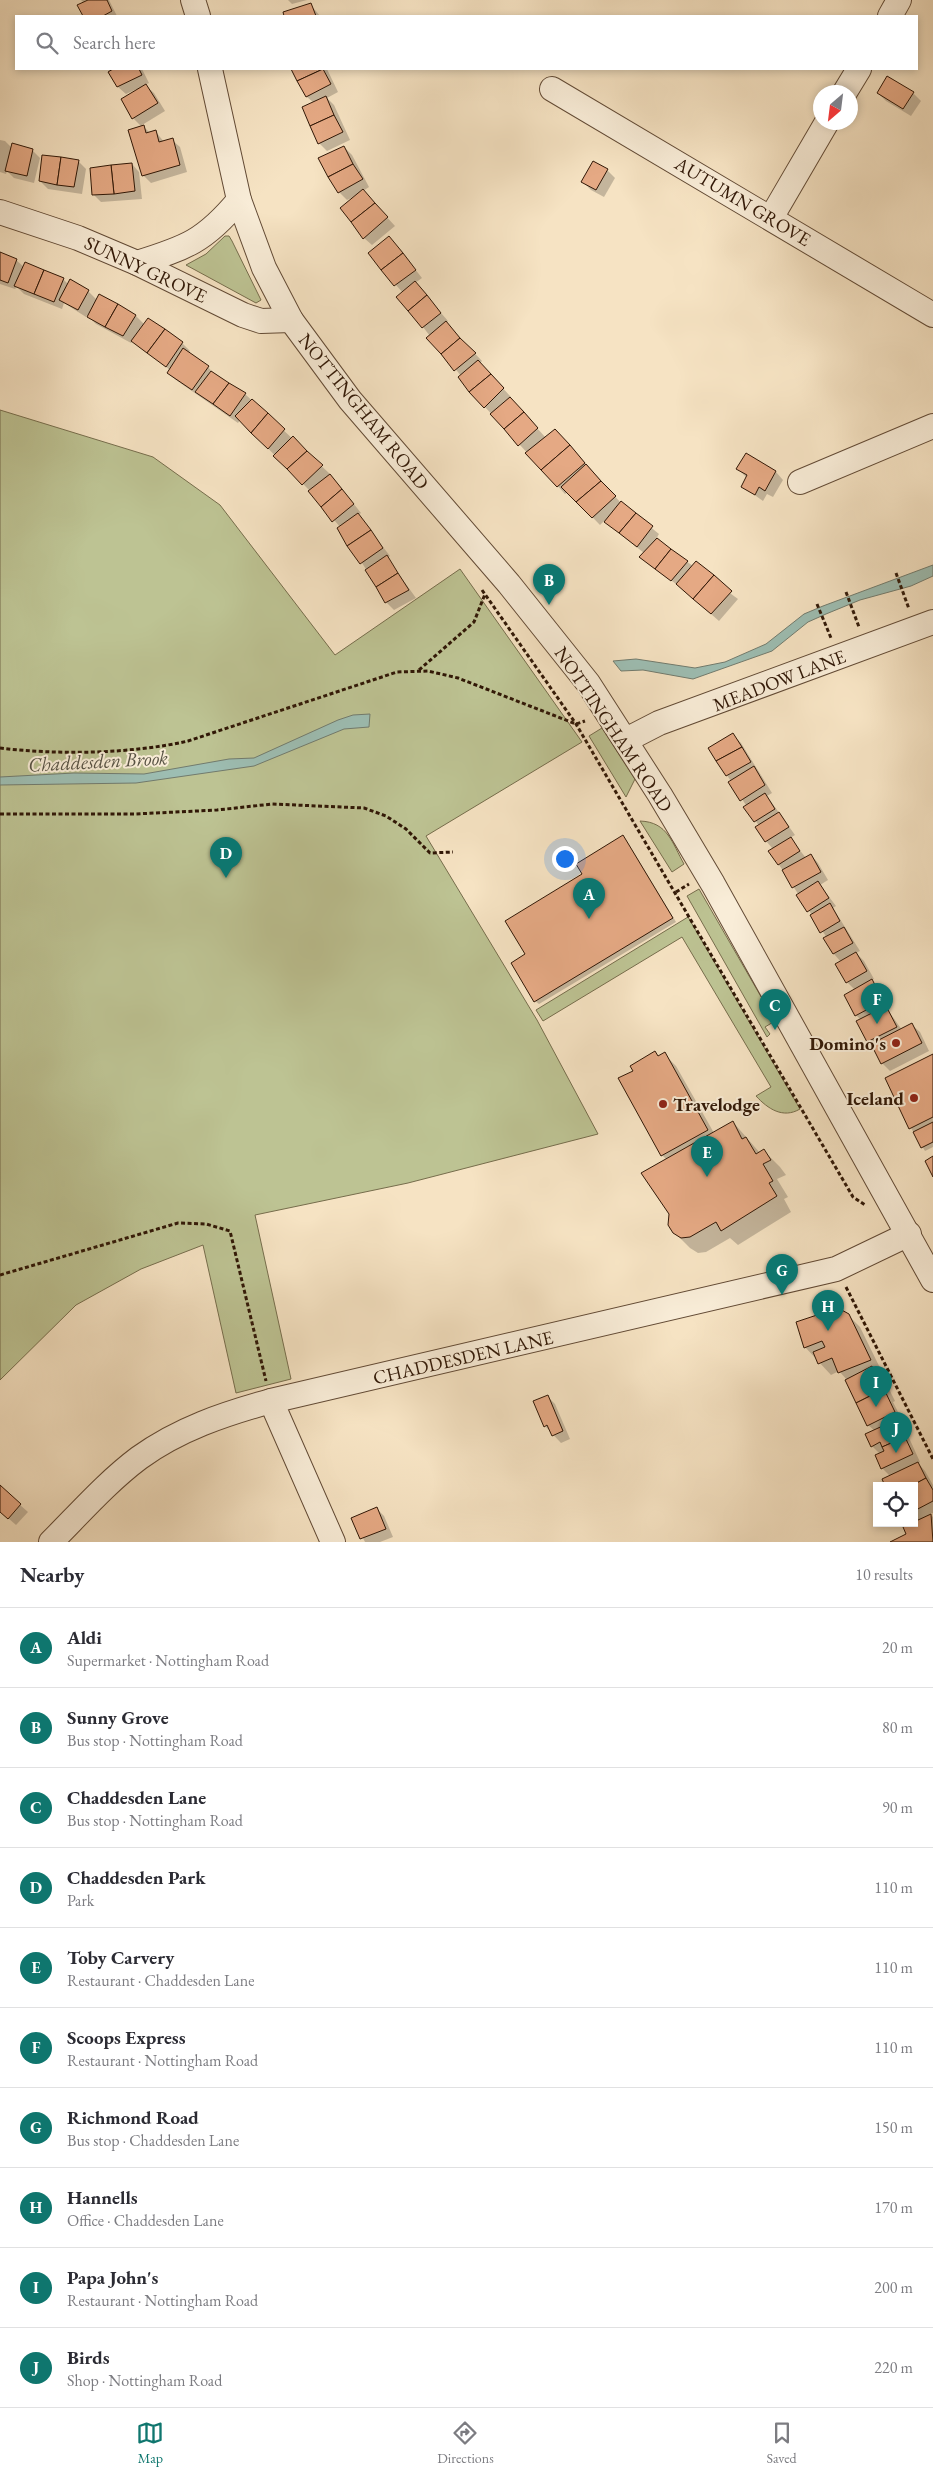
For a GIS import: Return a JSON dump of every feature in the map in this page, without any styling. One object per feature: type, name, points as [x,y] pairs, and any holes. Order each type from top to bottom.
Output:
[{"type":"street","points":[[193,0],[198,15]]},
{"type":"street","points":[[891,15],[899,0]]},
{"type":"street","name":"NOTTINGHAM ROAD","points":[[210,70],[239,200],[264,268],[292,320],[350,400],[547,630],[588,683],[626,740],[713,884],[933,1280]]},
{"type":"street","points":[[849,85],[858,70]]},
{"type":"street","name":"AUTUMN GROVE","points":[[552,89],[933,315]]},
{"type":"street","points":[[771,218],[822,130]]},
{"type":"street","points":[[137,263],[179,250],[195,242],[216,226],[239,200]]},
{"type":"street","name":"SUNNY GROVE","points":[[0,212],[78,238],[137,263],[243,316],[261,320],[292,320]]},
{"type":"street","points":[[800,482],[933,426]]},
{"type":"street","name":"MEADOW LANE","points":[[626,740],[659,723],[933,622]]},
{"type":"street","name":"CHADDESDEN LANE","points":[[51,1542],[139,1459],[180,1432],[217,1416],[271,1401],[836,1269],[909,1234]]},
{"type":"street","points":[[271,1401],[333,1542]]},
{"type":"path","points":[[896,573],[905,597]]},
{"type":"path","points":[[846,592],[854,613]]},
{"type":"path","points":[[418,670],[474,622],[485,594],[576,724],[853,1197],[869,1208]]},
{"type":"path","points":[[817,604],[825,624]]},
{"type":"path","points":[[0,748],[55,752],[159,748],[188,741],[397,672],[418,670],[458,678],[576,724]]},
{"type":"path","points":[[0,814],[135,814],[217,810],[272,804],[364,808],[386,816],[406,829],[430,853],[453,852]]},
{"type":"path","points":[[0,1275],[178,1223],[206,1224],[230,1231],[271,1401]]},
{"type":"path","points":[[836,1269],[933,1459]]},
{"type":"green space","points":[[225,236],[229,236],[232,241],[261,300],[256,303],[186,265],[206,254]]},
{"type":"green space","points":[[0,410],[153,457],[220,505],[335,655],[460,569],[582,742],[426,836],[537,1020],[598,1134],[408,1183],[255,1215],[291,1379],[236,1393],[203,1245],[141,1269],[76,1305],[0,1380]]},
{"type":"green space","points":[[602,728],[635,779],[626,797],[589,736]]},
{"type":"green space","points":[[640,821],[657,825],[663,830],[672,841],[684,864],[672,872]]},
{"type":"green space","points":[[699,889],[775,1021],[765,1027],[770,1034],[767,1037],[687,896]]},
{"type":"green space","points":[[688,917],[800,1109],[794,1112],[782,1113],[766,1105],[756,1096],[771,1087],[682,937],[543,1021],[536,1010]]},
{"type":"water","points":[[933,565],[933,576],[911,586],[860,600],[826,614],[808,622],[772,651],[693,679],[643,670],[621,671],[613,661],[636,659],[695,668],[725,662],[766,644],[804,614]]},
{"type":"water","points":[[370,714],[369,727],[344,729],[254,766],[136,783],[0,785],[0,777],[74,773],[144,774],[229,759],[254,758],[338,720],[353,715]]},
{"type":"building","points":[[88,0],[107,0],[112,11],[105,15],[82,15],[77,5]]},
{"type":"building","points":[[311,3],[316,15],[284,15],[283,12]]},
{"type":"building","points":[[111,70],[140,70],[142,75],[117,87],[108,72]]},
{"type":"building","points":[[292,70],[321,70],[297,81]]},
{"type":"building","points":[[324,70],[331,84],[306,97],[297,81]]},
{"type":"building","points":[[887,76],[914,92],[903,109],[877,93]]},
{"type":"building","points":[[146,84],[158,103],[132,119],[121,99]]},
{"type":"building","points":[[326,96],[334,115],[310,126],[302,107]]},
{"type":"building","points":[[334,115],[343,132],[318,144],[310,126]]},
{"type":"building","points":[[144,125],[146,133],[156,130],[159,142],[173,138],[180,165],[142,176],[128,130]]},
{"type":"building","points":[[12,143],[33,149],[27,176],[5,171]]},
{"type":"building","points":[[344,146],[353,164],[328,177],[318,158]]},
{"type":"building","points":[[42,155],[61,157],[57,185],[39,181]]},
{"type":"building","points":[[61,157],[79,160],[74,187],[57,185]]},
{"type":"building","points":[[593,161],[608,169],[596,190],[581,182]]},
{"type":"building","points":[[132,163],[135,191],[114,194],[111,165]]},
{"type":"building","points":[[353,164],[363,179],[338,193],[328,177]]},
{"type":"building","points":[[111,165],[114,194],[92,195],[90,168]]},
{"type":"building","points":[[363,189],[375,203],[351,222],[340,208]]},
{"type":"building","points":[[375,203],[388,217],[363,239],[351,222]]},
{"type":"building","points":[[389,236],[403,253],[381,270],[368,253]]},
{"type":"building","points":[[0,252],[17,259],[8,283],[0,280]]},
{"type":"building","points":[[403,253],[416,270],[394,286],[381,270]]},
{"type":"building","points":[[25,262],[44,270],[34,294],[14,286]]},
{"type":"building","points":[[44,270],[64,278],[54,302],[34,294]]},
{"type":"building","points":[[70,279],[89,290],[78,310],[59,300]]},
{"type":"building","points":[[415,281],[427,295],[408,311],[396,297]]},
{"type":"building","points":[[99,294],[118,304],[105,327],[87,317]]},
{"type":"building","points":[[427,295],[441,313],[422,328],[408,311]]},
{"type":"building","points":[[118,304],[136,315],[123,336],[105,327]]},
{"type":"building","points":[[148,318],[165,329],[147,353],[131,341]]},
{"type":"building","points":[[446,321],[460,338],[441,354],[426,338]]},
{"type":"building","points":[[165,329],[183,342],[166,367],[147,353]]},
{"type":"building","points":[[460,338],[476,353],[454,371],[441,354]]},
{"type":"building","points":[[183,348],[209,366],[192,390],[167,373]]},
{"type":"building","points":[[478,360],[491,374],[469,392],[458,377]]},
{"type":"building","points":[[211,371],[229,383],[213,404],[195,392]]},
{"type":"building","points":[[491,374],[504,388],[484,408],[469,392]]},
{"type":"building","points":[[229,383],[246,393],[230,416],[213,404]]},
{"type":"building","points":[[510,397],[524,412],[504,429],[490,414]]},
{"type":"building","points":[[252,399],[268,413],[251,433],[235,416]]},
{"type":"building","points":[[524,412],[538,428],[518,446],[504,429]]},
{"type":"building","points":[[268,413],[285,429],[268,449],[251,433]]},
{"type":"building","points":[[555,429],[570,445],[541,470],[525,453]]},
{"type":"building","points":[[293,436],[307,451],[287,469],[273,456]]},
{"type":"building","points":[[570,445],[585,463],[557,487],[541,470]]},
{"type":"building","points":[[307,451],[323,465],[302,485],[287,469]]},
{"type":"building","points":[[746,453],[776,471],[765,491],[759,487],[755,495],[741,487],[747,475],[736,469]]},
{"type":"building","points":[[586,464],[601,481],[576,502],[561,487]]},
{"type":"building","points":[[330,474],[342,489],[321,507],[308,491]]},
{"type":"building","points":[[601,481],[616,496],[592,518],[576,502]]},
{"type":"building","points":[[342,489],[354,504],[332,522],[321,507]]},
{"type":"building","points":[[621,501],[636,513],[619,533],[604,522]]},
{"type":"building","points":[[358,513],[371,530],[347,546],[337,528]]},
{"type":"building","points":[[636,513],[653,526],[637,547],[619,533]]},
{"type":"building","points":[[371,530],[383,548],[360,564],[347,546]]},
{"type":"building","points":[[657,538],[671,549],[655,569],[639,557]]},
{"type":"building","points":[[671,549],[688,561],[671,581],[655,569]]},
{"type":"building","points":[[387,555],[398,573],[376,587],[365,570]]},
{"type":"building","points":[[696,561],[714,575],[693,599],[676,584]]},
{"type":"building","points":[[398,573],[409,590],[385,603],[376,587]]},
{"type":"building","points":[[714,575],[732,591],[711,614],[693,599]]},
{"type":"building","points":[[733,733],[742,747],[716,761],[708,748]]},
{"type":"building","points":[[742,747],[751,762],[726,776],[716,761]]},
{"type":"building","points":[[754,766],[765,785],[740,801],[728,782]]},
{"type":"building","points":[[765,793],[775,809],[754,822],[743,807]]},
{"type":"building","points":[[779,812],[789,827],[765,842],[755,827]]},
{"type":"building","points":[[623,835],[673,918],[534,1002],[511,963],[525,954],[505,921],[582,874],[576,864]]},
{"type":"building","points":[[791,837],[800,851],[778,865],[768,851]]},
{"type":"building","points":[[811,854],[821,872],[792,888],[782,870]]},
{"type":"building","points":[[818,881],[829,898],[807,912],[796,895]]},
{"type":"building","points":[[830,903],[840,921],[820,933],[810,915]]},
{"type":"building","points":[[844,927],[853,943],[833,954],[823,938]]},
{"type":"building","points":[[856,952],[867,971],[846,983],[835,964]]},
{"type":"building","points":[[872,979],[883,1001],[855,1016],[844,995]]},
{"type":"building","points":[[886,1006],[897,1027],[867,1042],[856,1021]]},
{"type":"building","name":"Domino's","points":[[912,1023],[922,1043],[881,1064],[871,1044]]},
{"type":"building","name":"Travelodge","points":[[655,1051],[658,1056],[665,1052],[708,1130],[661,1156],[618,1078],[633,1071],[630,1066]]},
{"type":"building","name":"Iceland","points":[[933,1054],[933,1117],[909,1129],[885,1078]]},
{"type":"building","points":[[733,1121],[742,1139],[746,1137],[756,1154],[764,1149],[771,1160],[763,1164],[773,1181],[769,1183],[777,1196],[721,1231],[716,1222],[690,1237],[681,1238],[673,1233],[668,1225],[669,1214],[641,1173]]},
{"type":"building","points":[[933,1122],[933,1142],[921,1148],[913,1132]]},
{"type":"building","points":[[933,1156],[933,1177],[925,1161]]},
{"type":"building","points":[[838,1308],[849,1314],[871,1360],[838,1373],[832,1358],[818,1364],[813,1352],[825,1347],[822,1341],[804,1348],[796,1322]]},
{"type":"building","points":[[872,1366],[884,1389],[856,1403],[845,1380]]},
{"type":"building","points":[[884,1389],[895,1412],[867,1426],[856,1403]]},
{"type":"building","points":[[548,1395],[563,1431],[552,1436],[547,1425],[544,1427],[533,1401]]},
{"type":"building","points":[[898,1419],[905,1437],[882,1447],[880,1442],[871,1447],[865,1434]]},
{"type":"building","points":[[905,1437],[913,1454],[881,1469],[875,1455],[884,1451],[882,1447]]},
{"type":"building","points":[[918,1462],[926,1478],[918,1482],[883,1482],[882,1479]]},
{"type":"building","points":[[926,1478],[933,1490],[933,1501],[918,1509],[918,1482]]},
{"type":"building","points":[[0,1485],[21,1504],[8,1519],[0,1512]]},
{"type":"building","points":[[377,1507],[386,1529],[360,1539],[351,1518]]},
{"type":"building","points":[[931,1514],[933,1542],[890,1542],[906,1534],[903,1527],[918,1527],[918,1520]]},
{"type":"place","name":"Sunny Grove","points":[[549,605]]},
{"type":"place","name":"Chaddesden Park","points":[[226,878]]},
{"type":"place","name":"Aldi","points":[[589,919]]},
{"type":"place","name":"Scoops Express","points":[[877,1024]]},
{"type":"place","name":"Chaddesden Lane","points":[[775,1030]]},
{"type":"place","name":"Domino's","points":[[896,1043]]},
{"type":"place","name":"Iceland","points":[[914,1098]]},
{"type":"place","name":"Travelodge","points":[[663,1104]]},
{"type":"place","name":"Toby Carvery","points":[[707,1177]]},
{"type":"place","name":"Richmond Road","points":[[782,1295]]},
{"type":"place","name":"Hannells","points":[[828,1331]]},
{"type":"place","name":"Papa John's","points":[[876,1407]]},
{"type":"place","name":"Birds","points":[[896,1453]]},
{"type":"water label","name":"Chaddesden Brook","points":[[98,761]]}]
